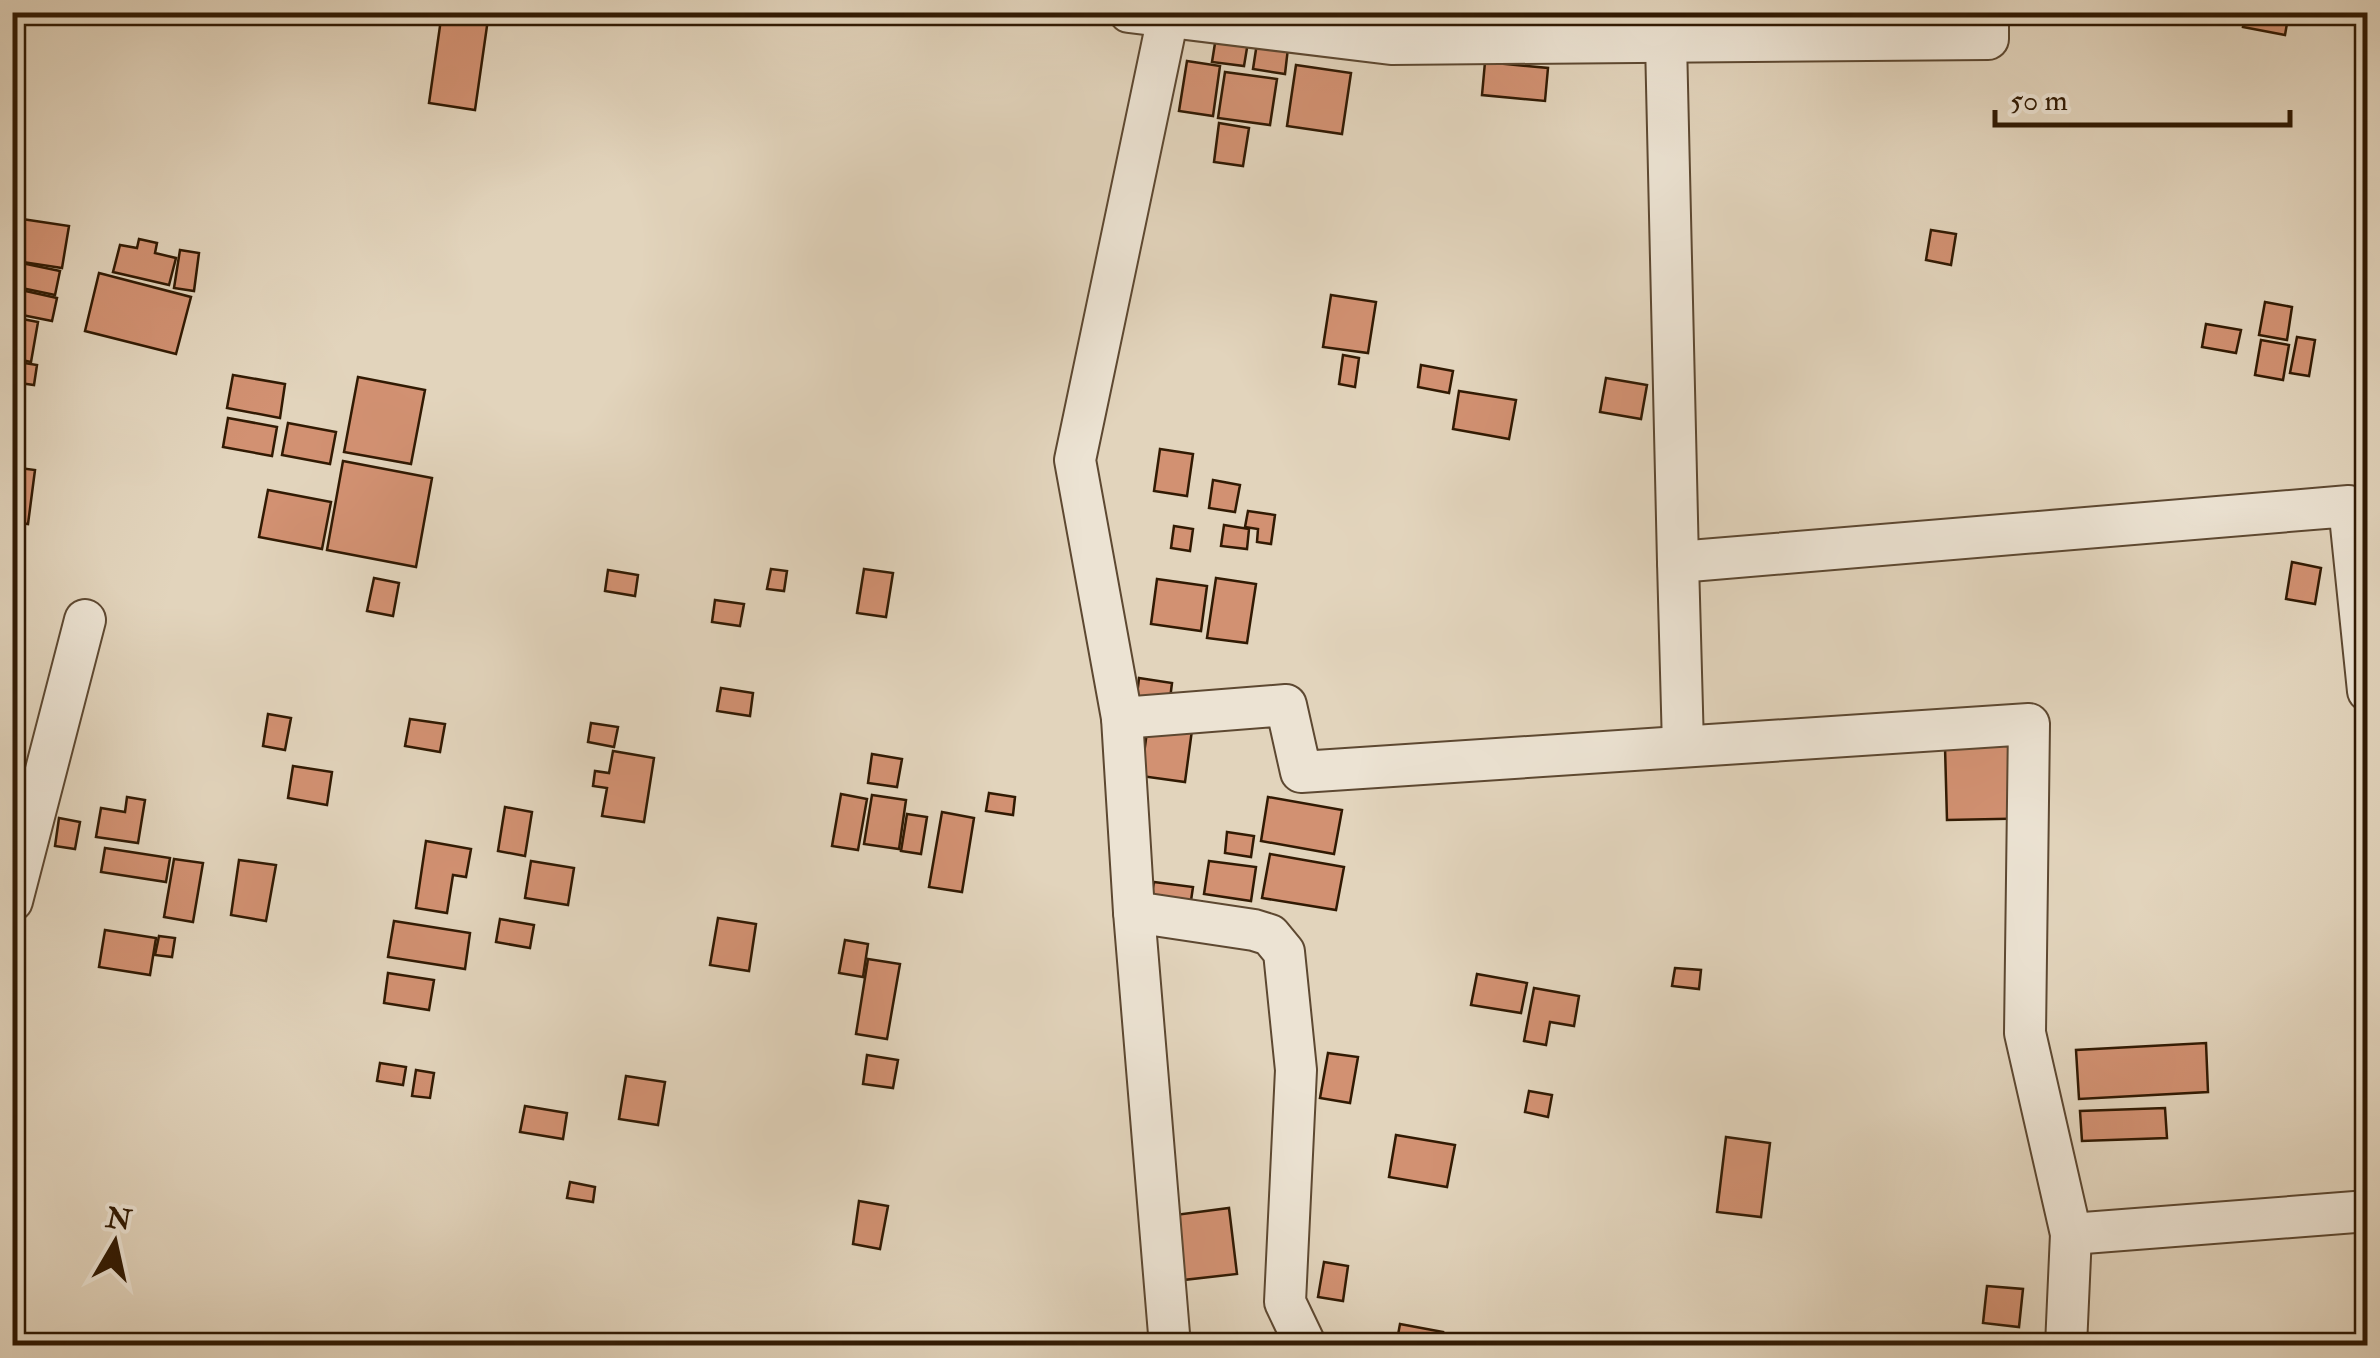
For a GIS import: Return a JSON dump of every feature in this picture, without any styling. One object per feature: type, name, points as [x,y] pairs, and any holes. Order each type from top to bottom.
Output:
[{"type":"street","points":[[1129,12],[1390,44],[1988,39],[1988,12]]},
{"type":"street","points":[[1169,15],[1075,460],[1122,718],[1170,1346]]},
{"type":"street","points":[[1666,42],[1684,746]]},
{"type":"street","points":[[1678,562],[2349,506],[2368,691]]},
{"type":"street","points":[[12,901],[86,620]]},
{"type":"street","points":[[1122,718],[1286,704],[1302,772],[2029,724],[2025,1033],[2070,1234],[2066,1346]]},
{"type":"street","points":[[1134,912],[1254,930],[1270,935],[1284,952],[1296,1070],[1285,1302],[1306,1346]]},
{"type":"street","points":[[2070,1234],[2368,1211]]},
{"type":"building","points":[[442,12],[489,12],[475,110],[429,103]]},
{"type":"building","points":[[1324,12],[1368,12],[1366,25],[1323,19]]},
{"type":"building","points":[[1419,12],[1482,12],[1481,29],[1418,25]]},
{"type":"building","points":[[2246,12],[2289,12],[2285,35],[2243,27]]},
{"type":"building","points":[[1216,37],[1248,42],[1244,66],[1212,62]]},
{"type":"building","points":[[1257,43],[1288,48],[1285,74],[1253,69]]},
{"type":"building","points":[[1187,61],[1220,66],[1213,116],[1179,111]]},
{"type":"building","points":[[1485,62],[1548,68],[1545,101],[1482,95]]},
{"type":"building","points":[[1296,65],[1351,73],[1342,134],[1287,126]]},
{"type":"building","points":[[1225,72],[1277,79],[1270,125],[1218,118]]},
{"type":"building","points":[[1219,123],[1249,128],[1243,166],[1214,162]]},
{"type":"building","points":[[22,219],[69,226],[62,268],[16,261]]},
{"type":"building","points":[[1931,230],[1956,234],[1951,265],[1926,260]]},
{"type":"building","points":[[139,239],[157,243],[155,253],[176,258],[169,285],[113,272],[120,245],[137,248]]},
{"type":"building","points":[[180,250],[199,253],[194,291],[174,288]]},
{"type":"building","points":[[12,261],[60,271],[55,295],[12,286]]},
{"type":"building","points":[[99,273],[191,297],[176,354],[85,331]]},
{"type":"building","points":[[12,288],[57,298],[52,321],[12,313]]},
{"type":"building","points":[[1331,295],[1376,302],[1368,353],[1323,347]]},
{"type":"building","points":[[2265,302],[2292,307],[2287,340],[2259,335]]},
{"type":"building","points":[[12,317],[38,322],[31,362],[12,358]]},
{"type":"building","points":[[2206,324],[2241,330],[2236,353],[2202,347]]},
{"type":"building","points":[[2297,337],[2315,340],[2309,376],[2290,373]]},
{"type":"building","points":[[2261,340],[2289,345],[2283,380],[2255,375]]},
{"type":"building","points":[[1343,355],[1359,358],[1355,387],[1339,384]]},
{"type":"building","points":[[12,361],[37,365],[34,385],[12,382]]},
{"type":"building","points":[[1421,365],[1453,371],[1449,393],[1418,387]]},
{"type":"building","points":[[233,375],[285,384],[280,418],[227,408]]},
{"type":"building","points":[[358,377],[425,390],[411,464],[344,452]]},
{"type":"building","points":[[1606,378],[1647,385],[1641,419],[1600,412]]},
{"type":"building","points":[[1459,391],[1516,400],[1509,439],[1453,429]]},
{"type":"building","points":[[228,418],[277,427],[272,456],[223,447]]},
{"type":"building","points":[[288,423],[336,432],[330,464],[282,455]]},
{"type":"building","points":[[1160,449],[1193,454],[1187,496],[1154,491]]},
{"type":"building","points":[[343,461],[432,478],[416,567],[327,550]]},
{"type":"building","points":[[12,467],[35,470],[28,524],[12,522]]},
{"type":"building","points":[[1213,480],[1240,485],[1235,512],[1209,508]]},
{"type":"building","points":[[268,490],[331,502],[322,549],[259,537]]},
{"type":"building","points":[[1248,511],[1275,515],[1271,544],[1257,542],[1258,529],[1245,527]]},
{"type":"building","points":[[1224,525],[1249,529],[1247,549],[1221,546]]},
{"type":"building","points":[[1174,526],[1193,529],[1190,551],[1171,548]]},
{"type":"building","points":[[2292,562],[2321,568],[2315,604],[2286,599]]},
{"type":"building","points":[[771,569],[787,571],[784,591],[767,589]]},
{"type":"building","points":[[864,569],[893,573],[886,617],[857,613]]},
{"type":"building","points":[[608,570],[638,575],[635,596],[605,591]]},
{"type":"building","points":[[374,578],[399,583],[393,616],[367,611]]},
{"type":"building","points":[[1216,578],[1256,584],[1247,643],[1207,638]]},
{"type":"building","points":[[1157,579],[1207,586],[1201,631],[1151,624]]},
{"type":"building","points":[[715,600],[744,604],[740,626],[712,622]]},
{"type":"building","points":[[1139,678],[1172,683],[1169,707],[1136,703]]},
{"type":"building","points":[[721,688],[753,693],[750,716],[717,711]]},
{"type":"building","points":[[268,714],[291,718],[285,750],[263,746]]},
{"type":"building","points":[[410,719],[445,724],[440,752],[405,746]]},
{"type":"building","points":[[591,723],[618,727],[614,747],[588,742]]},
{"type":"building","points":[[1148,724],[1192,730],[1185,782],[1141,776]]},
{"type":"building","points":[[2045,744],[2047,818],[1947,820],[1945,747]]},
{"type":"building","points":[[613,751],[654,758],[644,822],[602,816],[607,788],[593,786],[595,771],[609,773]]},
{"type":"building","points":[[872,754],[902,759],[897,787],[868,783]]},
{"type":"building","points":[[293,766],[332,772],[327,805],[288,798]]},
{"type":"building","points":[[989,793],[1015,797],[1013,815],[986,811]]},
{"type":"building","points":[[841,794],[867,799],[858,850],[832,846]]},
{"type":"building","points":[[872,795],[906,800],[899,849],[864,844]]},
{"type":"building","points":[[127,797],[145,800],[138,843],[96,837],[101,808],[125,812]]},
{"type":"building","points":[[1268,797],[1342,810],[1334,854],[1261,841]]},
{"type":"building","points":[[505,807],[532,812],[525,856],[498,851]]},
{"type":"building","points":[[942,812],[974,818],[962,892],[929,887]]},
{"type":"building","points":[[907,814],[927,817],[921,854],[901,851]]},
{"type":"building","points":[[59,818],[80,822],[75,849],[55,846]]},
{"type":"building","points":[[1227,832],[1254,836],[1251,857],[1225,853]]},
{"type":"building","points":[[426,841],[471,849],[466,877],[453,875],[447,913],[416,908]]},
{"type":"building","points":[[105,848],[170,858],[166,882],[101,872]]},
{"type":"building","points":[[1270,854],[1344,867],[1336,910],[1262,898]]},
{"type":"building","points":[[174,859],[203,863],[193,922],[164,917]]},
{"type":"building","points":[[239,860],[276,865],[266,921],[231,915]]},
{"type":"building","points":[[531,861],[574,868],[568,905],[525,898]]},
{"type":"building","points":[[1209,861],[1256,867],[1251,901],[1204,894]]},
{"type":"building","points":[[1154,882],[1193,887],[1189,914],[1149,908]]},
{"type":"building","points":[[718,918],[756,924],[749,971],[710,965]]},
{"type":"building","points":[[500,919],[534,925],[530,948],[496,942]]},
{"type":"building","points":[[394,921],[470,933],[465,969],[388,957]]},
{"type":"building","points":[[105,930],[156,938],[150,975],[99,967]]},
{"type":"building","points":[[159,936],[175,938],[172,957],[155,955]]},
{"type":"building","points":[[845,940],[868,944],[863,977],[839,973]]},
{"type":"building","points":[[868,959],[900,964],[887,1039],[856,1034]]},
{"type":"building","points":[[1675,968],[1701,970],[1699,989],[1672,986]]},
{"type":"building","points":[[388,973],[434,980],[429,1010],[384,1003]]},
{"type":"building","points":[[1477,974],[1527,983],[1521,1013],[1471,1005]]},
{"type":"building","points":[[1534,988],[1579,996],[1574,1026],[1550,1022],[1546,1045],[1524,1041]]},
{"type":"building","points":[[2206,1043],[2208,1092],[2079,1099],[2076,1050]]},
{"type":"building","points":[[1328,1053],[1358,1057],[1350,1103],[1320,1098]]},
{"type":"building","points":[[867,1055],[898,1060],[893,1088],[863,1084]]},
{"type":"building","points":[[380,1063],[406,1067],[403,1085],[377,1081]]},
{"type":"building","points":[[416,1070],[434,1073],[430,1098],[412,1096]]},
{"type":"building","points":[[626,1076],[665,1082],[658,1125],[619,1119]]},
{"type":"building","points":[[1529,1091],[1552,1095],[1548,1117],[1525,1112]]},
{"type":"building","points":[[525,1106],[567,1113],[563,1139],[520,1132]]},
{"type":"building","points":[[2165,1108],[2167,1138],[2082,1141],[2080,1111]]},
{"type":"building","points":[[1396,1135],[1455,1145],[1447,1187],[1389,1177]]},
{"type":"building","points":[[1726,1137],[1770,1143],[1761,1217],[1717,1212]]},
{"type":"building","points":[[570,1182],[595,1187],[593,1202],[567,1198]]},
{"type":"building","points":[[859,1201],[888,1206],[880,1249],[853,1244]]},
{"type":"building","points":[[1229,1208],[1237,1274],[1183,1280],[1175,1215]]},
{"type":"building","points":[[1324,1262],[1348,1266],[1343,1301],[1318,1297]]},
{"type":"building","points":[[1987,1286],[2023,1289],[2019,1327],[1983,1323]]},
{"type":"building","points":[[1400,1324],[1443,1332],[1440,1346],[1396,1346]]}]
